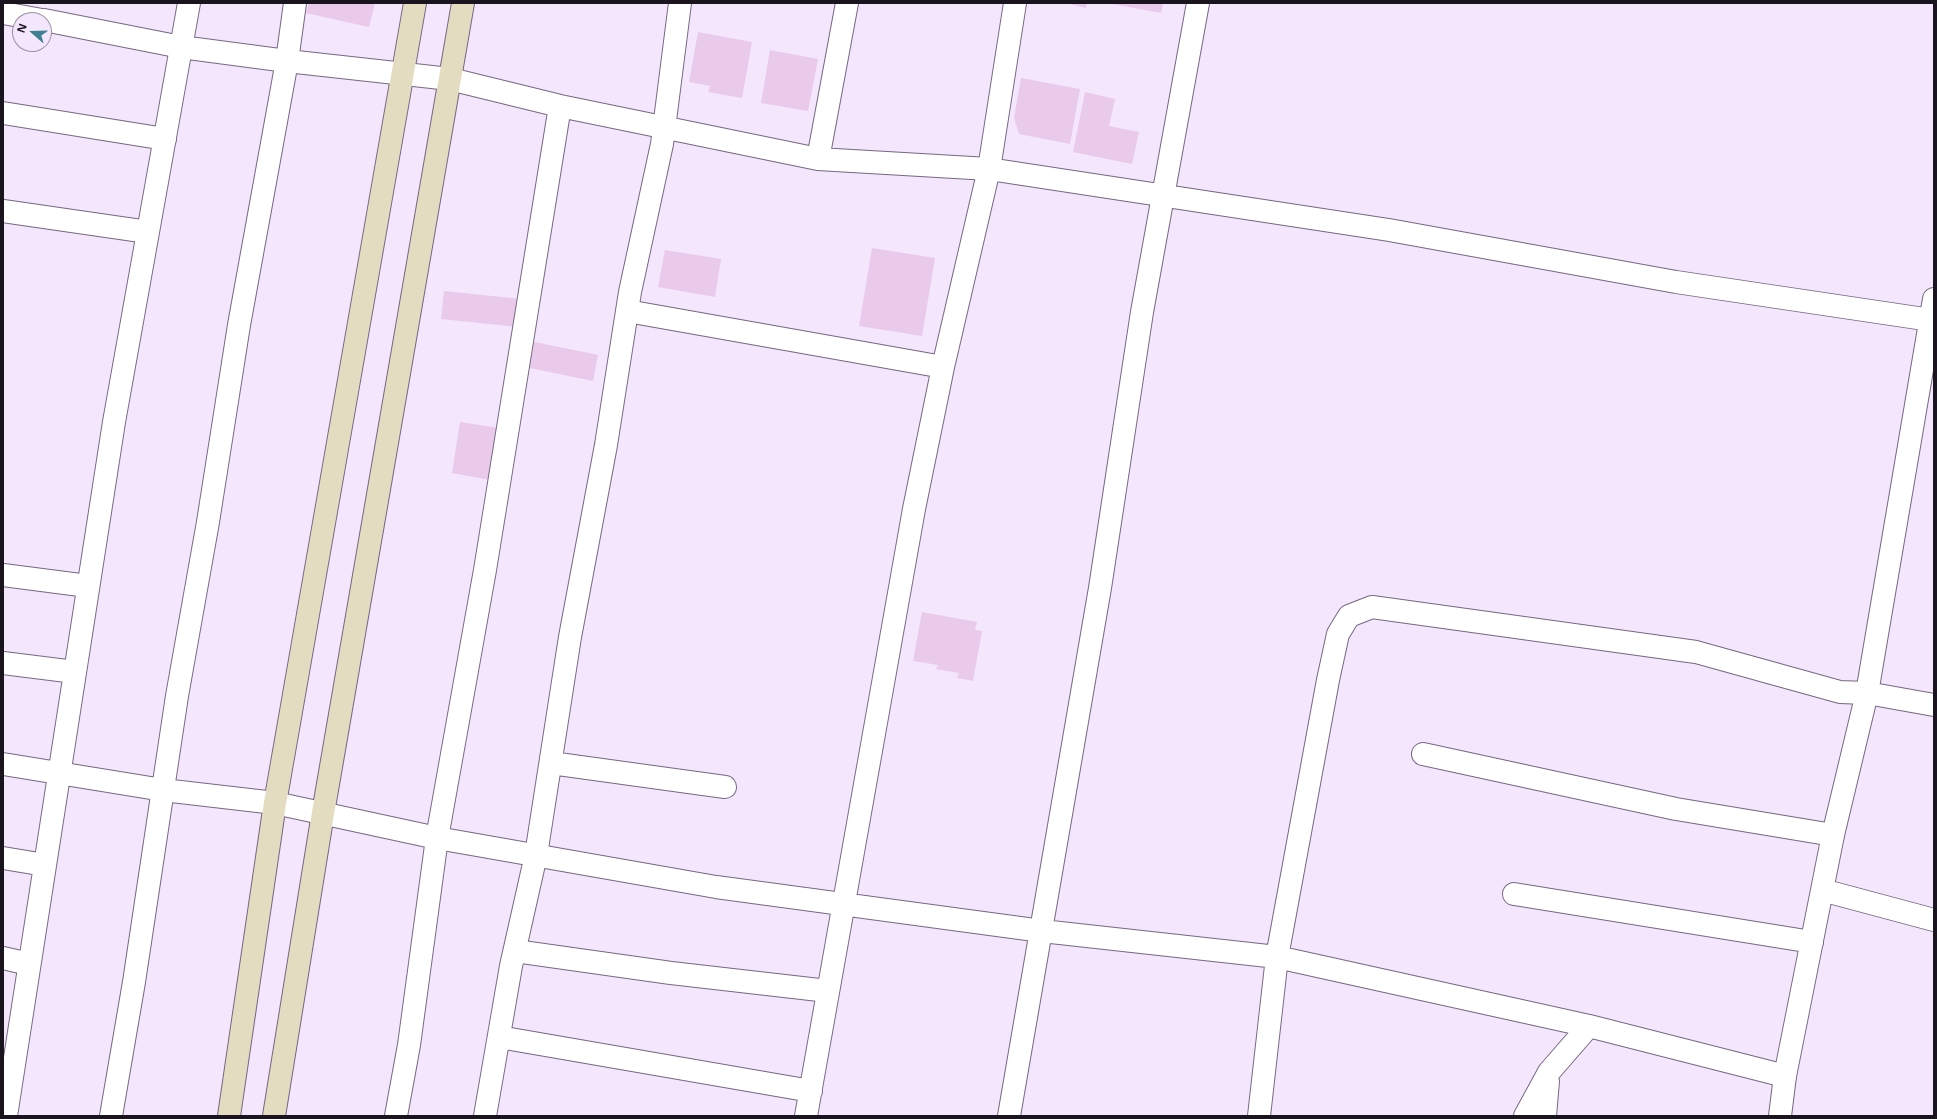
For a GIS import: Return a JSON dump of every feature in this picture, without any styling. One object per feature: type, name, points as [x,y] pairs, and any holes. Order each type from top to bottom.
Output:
[{"type":"main road","points":[[229,1116],[275,803],[415,3]]},
{"type":"main road","points":[[274,1116],[323,813],[463,3]]},
{"type":"street","points":[[6,1116],[114,422],[190,3]]},
{"type":"street","points":[[110,1116],[134,982],[163,790],[239,324],[287,61],[295,3]]},
{"type":"street","points":[[485,1116],[514,951],[536,855],[570,637],[606,445],[627,311],[662,144],[680,3]]},
{"type":"street","points":[[818,159],[847,3]]},
{"type":"street","points":[[806,1116],[914,509],[943,367],[989,169],[1015,3]]},
{"type":"street","points":[[1009,1116],[1100,588],[1142,312],[1198,3]]},
{"type":"street","points":[[52,22],[181,47],[287,61],[450,79],[560,106],[664,126],[818,159],[989,169],[1389,230],[1676,282],[1932,310],[1867,693],[1833,835],[1784,1076],[1780,1116]]},
{"type":"street","points":[[396,1116],[409,1045],[437,838],[485,570],[560,106]]},
{"type":"street","points":[[3,113],[165,139]]},
{"type":"street","points":[[3,211],[148,232]]},
{"type":"street","points":[[627,311],[943,367]]},
{"type":"street","points":[[3,575],[88,586]]},
{"type":"street","points":[[1259,1116],[1277,957],[1328,680],[1338,634],[1349,616],[1372,607],[1696,652],[1840,692],[1867,693],[1934,705]]},
{"type":"street","points":[[3,663],[75,672]]},
{"type":"street","points":[[1423,754],[1676,809],[1833,835]]},
{"type":"street","points":[[550,763],[725,787]]},
{"type":"street","points":[[3,764],[163,790],[275,803],[437,838],[716,887],[1042,931],[1277,957],[1589,1026],[1784,1076]]},
{"type":"street","points":[[3,858],[45,865]]},
{"type":"street","points":[[1822,890],[1934,920]]},
{"type":"street","points":[[1514,894],[1812,942]]},
{"type":"street","points":[[514,951],[671,973],[828,991]]},
{"type":"street","points":[[3,958],[29,964]]},
{"type":"street","points":[[1525,1116],[1549,1072],[1589,1026]]},
{"type":"street","points":[[499,1037],[811,1091]]},
{"type":"street","points":[[1545,1116],[1549,1072]]},
{"type":"building","points":[[309,3],[375,3],[369,27],[306,13]]},
{"type":"building","points":[[1065,3],[1087,3],[1086,8]]},
{"type":"building","points":[[1107,3],[1163,3],[1161,13]]},
{"type":"building","points":[[698,32],[752,42],[742,98],[708,92],[710,86],[689,82]]},
{"type":"building","points":[[770,50],[818,59],[808,111],[761,103]]},
{"type":"building","points":[[1021,78],[1080,89],[1070,144],[1019,134],[1014,118]]},
{"type":"building","points":[[1085,92],[1115,99],[1109,126],[1139,132],[1132,164],[1073,152]]},
{"type":"building","points":[[872,248],[935,258],[922,336],[859,326]]},
{"type":"building","points":[[665,250],[721,259],[715,297],[658,287]]},
{"type":"building","points":[[444,291],[521,299],[518,327],[441,319]]},
{"type":"building","points":[[530,341],[598,355],[593,381],[525,367]]},
{"type":"building","points":[[460,422],[499,428],[490,480],[452,473]]},
{"type":"building","points":[[922,612],[977,622],[975,630],[982,631],[973,681],[957,678],[959,673],[936,669],[938,665],[913,661]]}]
